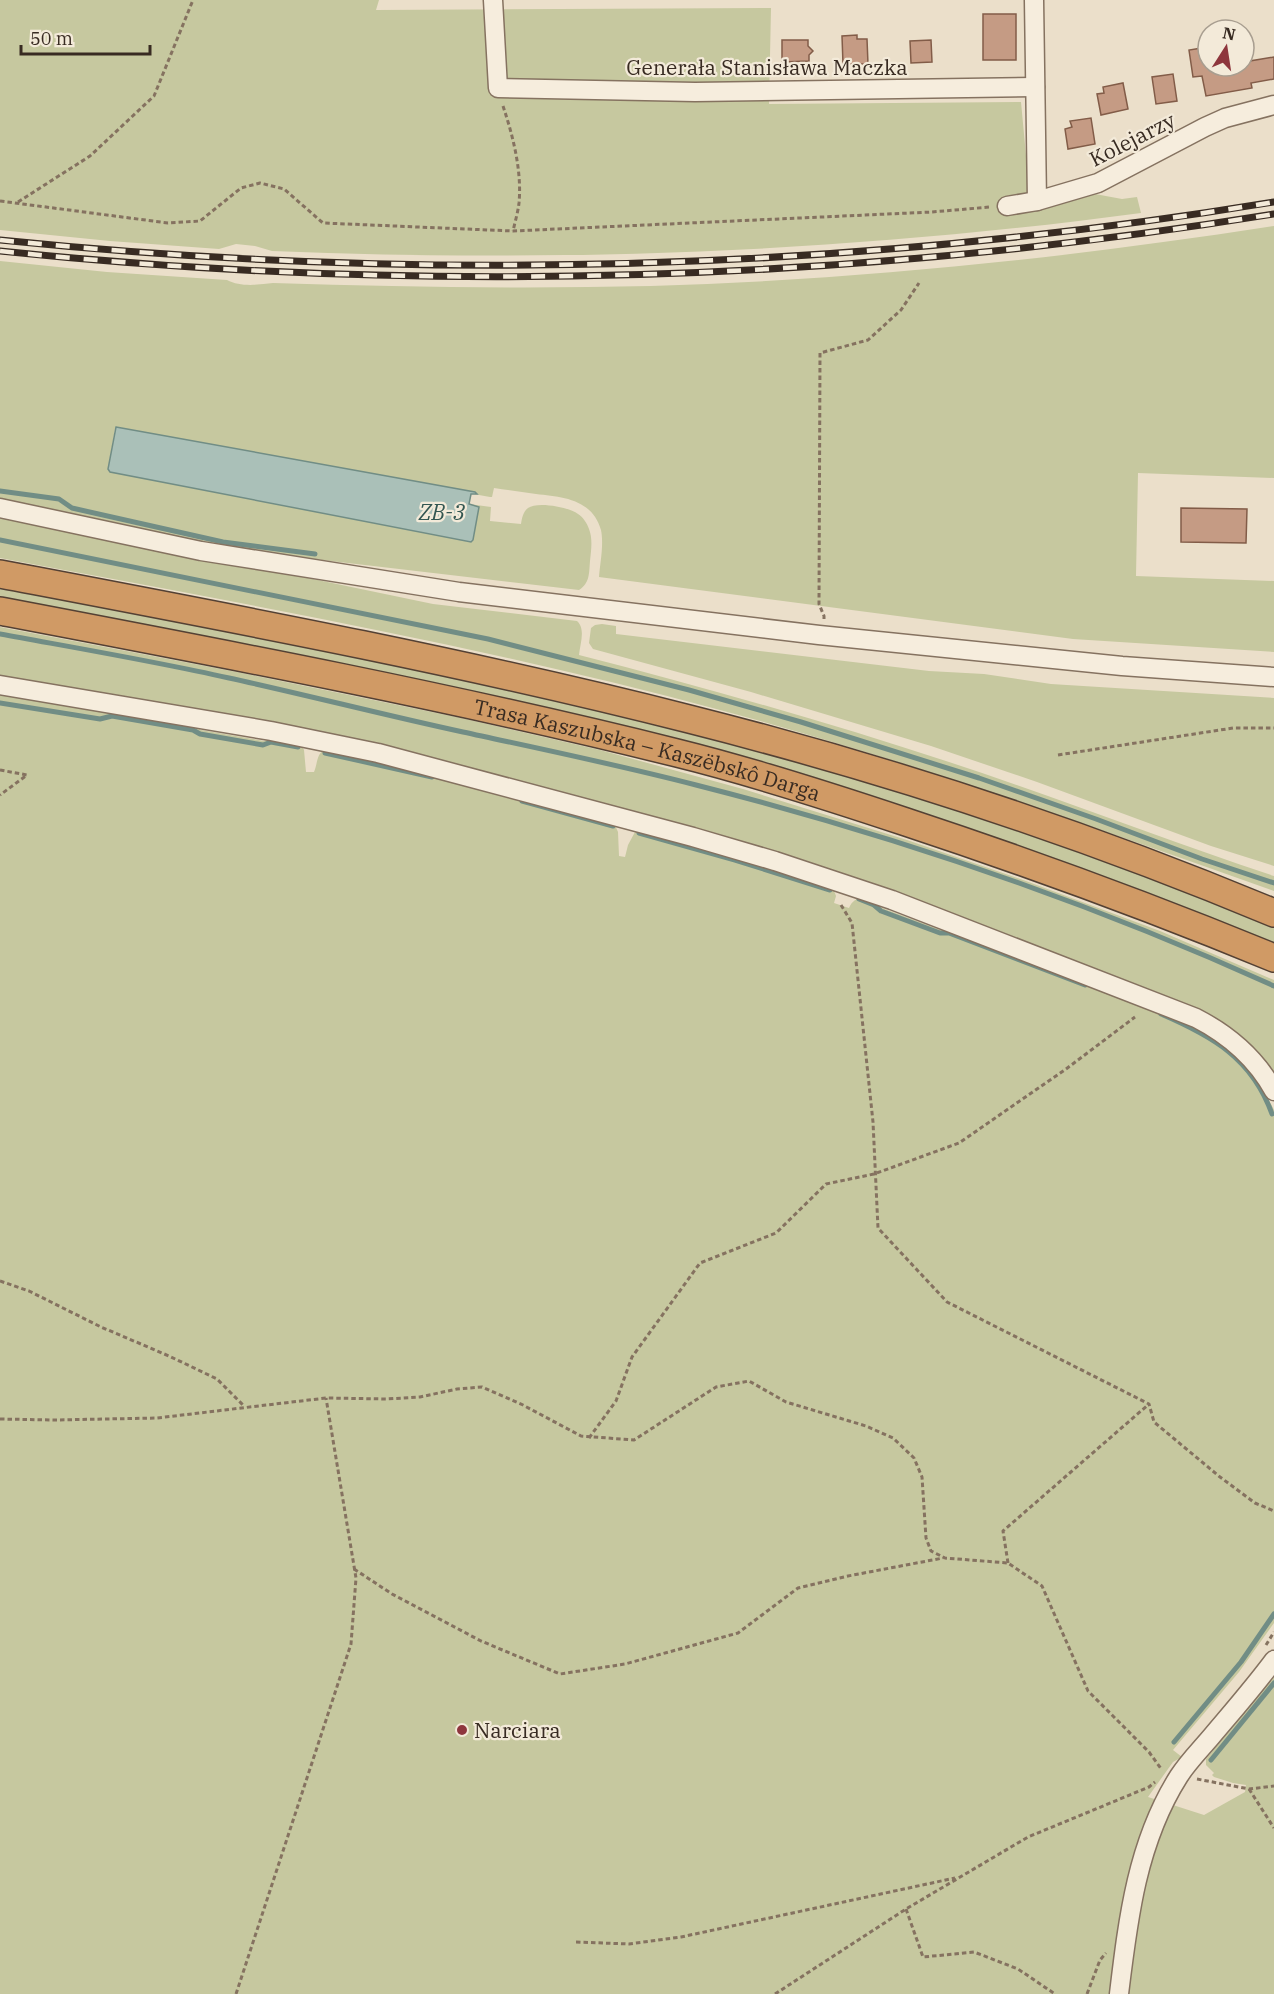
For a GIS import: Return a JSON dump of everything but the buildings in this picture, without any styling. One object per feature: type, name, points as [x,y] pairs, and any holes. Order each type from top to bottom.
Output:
[{"type":"highway","name":"Trasa Kaszubska – Kaszëbskô Darga","points":[[0,574],[365,644],[688,718],[972,802],[1162,869],[1274,913]]},
{"type":"highway","name":"Trasa Kaszubska – Kaszëbskô Darga","points":[[0,611],[401,690],[679,753],[961,840],[1159,912],[1274,958]]},
{"type":"street","points":[[493,0],[498,88]]},
{"type":"street","points":[[1034,0],[1037,201]]},
{"type":"street","name":"Generała Stanisława Maczka","points":[[498,88],[695,92],[1035,87]]},
{"type":"street","name":"Kolejarzy","points":[[1007,206],[1037,201],[1098,183],[1225,118],[1274,105]]},
{"type":"street","points":[[0,508],[208,552],[459,592],[819,635],[1122,666],[1274,677]]},
{"type":"street","points":[[0,685],[271,731],[378,753],[683,834],[791,866],[900,903],[1196,1018],[1226,1035],[1240,1047],[1255,1062],[1274,1091]]},
{"type":"street","points":[[1119,1994],[1127,1928],[1144,1851],[1172,1774],[1202,1748],[1274,1660]]},
{"type":"path","points":[[17,202],[90,156],[154,96],[193,0]]},
{"type":"path","points":[[498,88],[511,130],[518,169],[519,203],[513,231]]},
{"type":"path","points":[[0,201],[168,223],[200,221],[241,188],[260,183],[284,189],[323,223],[513,231],[932,213],[1007,206]]},
{"type":"path","points":[[819,635],[824,616],[819,604],[820,353],[868,340],[901,310],[919,283]]},
{"type":"path","points":[[1058,755],[1233,728],[1274,728]]},
{"type":"path","points":[[0,770],[27,775],[0,795]]},
{"type":"path","points":[[841,905],[852,922],[873,1122],[878,1228],[947,1302],[1149,1404],[1154,1422],[1255,1503],[1274,1511]]},
{"type":"path","points":[[590,1438],[616,1401],[632,1357],[700,1263],[776,1233],[826,1184],[874,1174],[959,1143],[1066,1069],[1135,1017]]},
{"type":"path","points":[[0,1281],[29,1291],[101,1327],[217,1379],[244,1407]]},
{"type":"path","points":[[0,1419],[157,1418],[326,1398],[386,1399],[482,1387],[581,1436],[634,1440],[716,1387],[749,1381],[786,1402],[866,1426],[893,1438],[914,1458],[922,1478],[926,1538],[931,1551],[945,1558]]},
{"type":"path","points":[[236,1994],[351,1644],[356,1578],[326,1398]]},
{"type":"path","points":[[1008,1563],[1003,1531],[1149,1404]]},
{"type":"path","points":[[354,1569],[392,1594],[481,1641],[560,1674],[625,1664],[738,1633],[798,1588],[945,1558],[1008,1563],[1042,1586],[1088,1691],[1172,1774],[1249,1789],[1274,1786]]},
{"type":"path","points":[[775,1994],[906,1909],[1028,1837],[1149,1787],[1157,1780]]},
{"type":"path","points":[[1249,1789],[1274,1828]]},
{"type":"path","points":[[576,1941],[629,1944],[681,1937],[960,1877]]},
{"type":"path","points":[[906,1909],[923,1957],[974,1952],[1018,1969],[1055,1994]]},
{"type":"green space","points":[[0,0],[379,0],[376,10],[771,8],[769,104],[1021,102],[1031,209],[1095,194],[1122,199],[1137,197],[1141,213],[924,237],[707,251],[599,255],[490,256],[272,251],[236,244],[219,249],[0,230]]},
{"type":"green space","points":[[1274,226],[1274,478],[1138,473],[1136,576],[1274,581],[1274,652],[1073,639],[599,577],[602,542],[597,520],[584,506],[566,499],[494,488],[492,497],[490,497],[115,429],[108,469],[110,472],[471,542],[479,507],[469,504],[491,507],[490,521],[521,524],[525,511],[532,506],[545,505],[568,509],[582,517],[590,533],[588,577],[579,590],[228,549],[0,501],[0,261],[107,272],[227,280],[249,285],[273,283],[462,287],[651,286],[808,279],[964,266],[1197,238]]},
{"type":"green space","points":[[0,514],[433,604],[577,621],[582,632],[579,655],[811,719],[990,776],[1274,876],[1274,891],[929,772],[720,710],[541,666],[362,627],[0,558]]},
{"type":"green space","points":[[0,588],[289,643],[576,705],[831,771],[1023,832],[1212,902],[1274,927],[1274,944],[674,739],[391,674],[0,598]]},
{"type":"green space","points":[[602,624],[616,626],[616,634],[929,671],[984,674],[1051,684],[1274,698],[1274,866],[1211,846],[931,746],[751,692],[593,649],[589,643],[591,628]]},
{"type":"green space","points":[[0,627],[242,673],[461,718],[600,750],[743,789],[907,840],[1026,881],[1160,931],[1274,980],[1274,1076],[1251,1049],[688,829],[0,679]]},
{"type":"green space","points":[[0,692],[194,725],[201,730],[264,741],[272,738],[302,746],[306,772],[314,772],[319,755],[327,749],[614,823],[618,832],[619,856],[625,857],[635,832],[644,830],[833,888],[836,896],[834,903],[849,908],[860,898],[869,899],[882,908],[941,930],[950,929],[1200,1029],[1234,1054],[1260,1085],[1274,1110],[1274,1623],[1239,1672],[1173,1750],[1182,1757],[1173,1762],[1148,1797],[1204,1815],[1245,1792],[1246,1785],[1214,1777],[1212,1775],[1214,1773],[1206,1765],[1206,1759],[1274,1677],[1274,1994],[0,1994]]},
{"type":"water","name":"ZB-3","points":[[116,427],[475,492],[477,494],[471,494],[469,504],[479,507],[473,540],[471,542],[110,472],[108,469]]},
{"type":"waterway","points":[[0,491],[59,499],[72,508],[223,542],[315,554]]},
{"type":"waterway","points":[[0,540],[488,639],[689,690],[801,722],[979,778],[1274,883]]},
{"type":"waterway","points":[[0,634],[229,678],[638,771],[770,805],[917,848],[990,873],[1133,926],[1274,986]]},
{"type":"waterway","points":[[0,703],[100,719],[112,716],[263,745],[271,742],[298,747]]},
{"type":"waterway","points":[[325,753],[432,777]]},
{"type":"waterway","points":[[522,801],[613,826]]},
{"type":"waterway","points":[[639,833],[830,890]]},
{"type":"waterway","points":[[859,899],[874,905],[881,911],[940,933],[949,933],[1085,985]]},
{"type":"waterway","points":[[1161,1014],[1197,1031],[1228,1051],[1253,1078],[1272,1114]]},
{"type":"waterway","points":[[1174,1742],[1241,1662],[1274,1614]]},
{"type":"waterway","points":[[1211,1760],[1274,1683]]},
{"type":"railway","points":[[0,240],[159,254],[319,262],[479,265],[638,263],[798,256],[957,243],[1116,225],[1274,202]]},
{"type":"railway","points":[[0,251],[159,265],[319,273],[479,277],[638,275],[798,267],[957,255],[1116,237],[1274,214]]},
{"type":"place","name":"Narciara","points":[[462,1730]]}]
